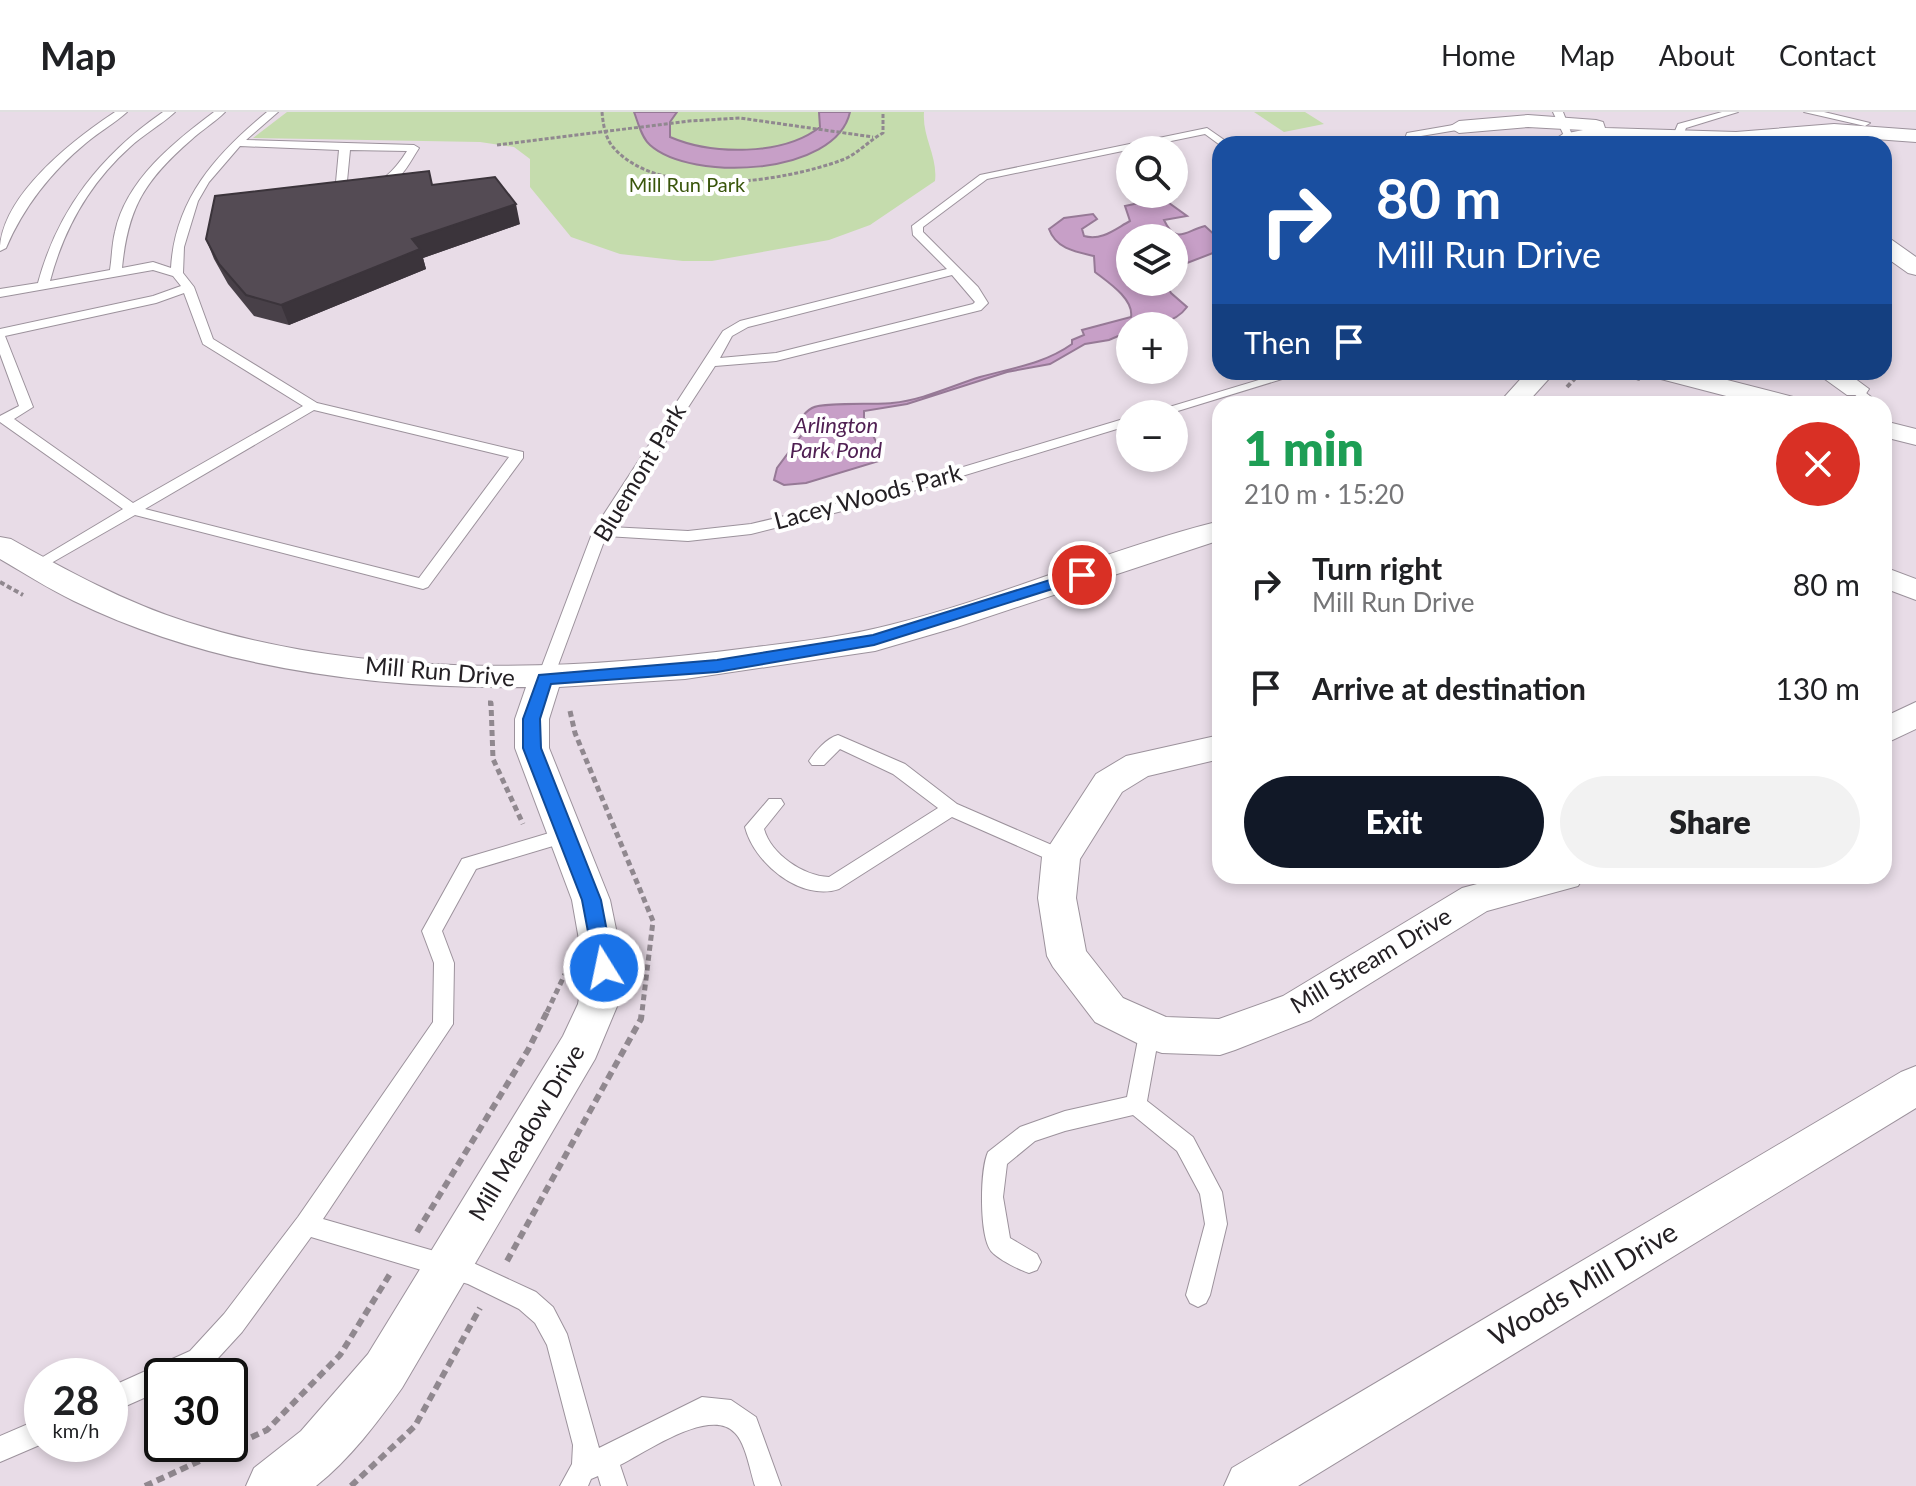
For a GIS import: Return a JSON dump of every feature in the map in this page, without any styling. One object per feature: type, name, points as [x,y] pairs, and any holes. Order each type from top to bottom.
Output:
[{"type":"street","points":[[1432,112],[1473,136]]},
{"type":"street","points":[[1459,127],[1516,120],[1645,136]]},
{"type":"street","points":[[1745,136],[1855,128],[1916,136]]},
{"type":"street","points":[[1892,251],[1916,268]]},
{"type":"street","points":[[1519,396],[1534,380]]},
{"type":"street","points":[[1696,380],[1758,396]]},
{"type":"street","points":[[1840,380],[1864,396]]},
{"type":"street","points":[[1892,431],[1916,437]]},
{"type":"street","name":"Mill Run Drive","points":[[0,546],[29,581],[226,644],[389,670],[477,678],[559,692],[874,640],[1212,533]]},
{"type":"street","points":[[1892,580],[1916,590]]},
{"type":"street","name":"Mill Meadow Drive","points":[[272,1486],[323,1445],[385,1371],[580,1046],[598,1004],[604,968],[591,900],[549,840],[532,748],[532,719],[559,692]]},
{"type":"street","points":[[1892,728],[1916,714]]},
{"type":"street","points":[[1061,857],[1109,783],[1138,765],[1212,749]]},
{"type":"street","name":"Mill Stream Drive","points":[[1061,857],[1057,898],[1067,956],[1109,1010],[1162,1035],[1220,1037],[1297,1008],[1476,899],[1534,884]]},
{"type":"street","name":"Woods Mill Drive","points":[[1250,1486],[1916,1085]]},
{"type":"lane","points":[[0,248],[6,231],[31,192],[63,157],[122,112]]},
{"type":"lane","points":[[43,285],[56,240],[79,196],[112,158],[170,112]]},
{"type":"lane","points":[[116,272],[121,231],[129,206],[169,154],[220,112]]},
{"type":"lane","points":[[177,273],[176,248],[199,186],[213,167],[273,112]]},
{"type":"lane","points":[[1679,136],[1682,126],[1733,112]]},
{"type":"lane","points":[[1809,112],[1855,128]]},
{"type":"lane","points":[[1411,136],[1459,127]]},
{"type":"lane","points":[[711,362],[776,357],[977,307],[982,303],[974,290],[920,239],[918,226],[984,177],[1207,131],[1214,136]]},
{"type":"lane","points":[[238,143],[414,148],[396,174],[385,182],[352,189],[341,182],[345,147]]},
{"type":"lane","points":[[0,293],[153,266],[177,273],[188,287],[207,341],[312,406],[518,455],[423,584],[133,510],[5,419],[26,407],[0,335],[156,299],[188,287]]},
{"type":"lane","name":"Bluemont Park","points":[[559,692],[600,531],[727,334],[744,324],[955,271]]},
{"type":"lane","points":[[1216,396],[1271,380]]},
{"type":"lane","points":[[1188,404],[1212,397]]},
{"type":"lane","points":[[29,581],[133,510],[312,406]]},
{"type":"lane","name":"Lacey Woods Park","points":[[600,531],[688,536],[751,529],[865,501],[1116,425]]},
{"type":"lane","points":[[818,761],[838,741],[899,769],[951,809],[1061,857]]},
{"type":"lane","points":[[775,804],[754,827],[754,838],[762,850],[809,883],[832,884],[951,809]]},
{"type":"lane","points":[[201,1358],[233,1323],[306,1225],[443,1024],[444,963],[432,931],[469,864],[549,840]]},
{"type":"lane","points":[[1136,1105],[1150,1029]]},
{"type":"lane","points":[[1029,1262],[1000,1244],[992,1197],[996,1159],[1028,1134],[1065,1121],[1136,1105]]},
{"type":"lane","points":[[1136,1105],[1185,1144],[1211,1192],[1216,1224],[1198,1295]]},
{"type":"lane","points":[[306,1225],[448,1265],[494,1283],[544,1314],[556,1340],[586,1438],[588,1471]]},
{"type":"lane","points":[[588,1471],[702,1410],[731,1413],[747,1426],[768,1486]]},
{"type":"lane","points":[[0,1449],[24,1439]]},
{"type":"lane","points":[[588,1471],[614,1486]]},
{"type":"path","points":[[602,112],[607,133],[621,155],[646,168],[684,179],[719,182],[759,181],[816,170],[852,157],[873,137],[883,133],[883,112]]},
{"type":"path","points":[[497,145],[565,135],[632,130],[675,122],[740,118],[873,137]]},
{"type":"path","points":[[0,582],[29,581]]},
{"type":"path","points":[[351,1486],[415,1426],[641,1019],[653,921],[559,692]]},
{"type":"path","points":[[478,703],[491,703],[493,759],[549,840]]},
{"type":"path","points":[[145,1486],[267,1430],[340,1355],[528,1050],[568,968]]},
{"type":"green space","name":"Mill Run Park","points":[[287,112],[924,112],[935,181],[870,225],[829,240],[712,261],[683,261],[620,254],[571,237],[530,187],[530,159],[514,147],[480,142],[253,138]]},
{"type":"green space","points":[[1254,112],[1305,112],[1324,124],[1284,132]]},
{"type":"water","points":[[634,112],[677,112],[670,122],[670,137],[706,147],[747,150],[767,148],[805,136],[820,127],[819,112],[850,112],[839,133],[819,149],[791,160],[728,168],[670,157],[647,142]]},
{"type":"water","points":[[1126,208],[1176,208],[1187,216],[1164,220],[1166,224],[1125,224],[1130,221]]},
{"type":"water","points":[[1093,214],[1097,219],[1082,229],[1084,236],[1103,236],[1114,231],[1116,289],[1095,272],[1094,256],[1062,245],[1049,229],[1064,218]]},
{"type":"water","points":[[1205,226],[1212,232],[1212,253],[1188,263],[1188,232]]},
{"type":"water","points":[[1174,296],[1187,307],[1183,312],[1131,312],[1124,297]]},
{"type":"water","name":"Arlington Park Pond","points":[[1116,321],[1116,337],[1085,344],[1050,364],[1007,372],[907,404],[864,411],[864,418],[882,453],[879,461],[806,483],[784,485],[774,480],[777,468],[803,433],[804,416],[812,408],[892,403],[926,396],[1039,361],[1072,344],[1072,340],[1084,335],[1082,330]]},
{"type":"building","points":[[429,171],[432,185],[495,177],[516,204],[412,239],[420,249],[281,305],[246,295],[219,264],[206,239],[215,196]]},
{"type":"route","points":[[604,968],[591,900],[532,748],[532,719],[545,679],[717,666],[874,640],[1082,575]]}]
